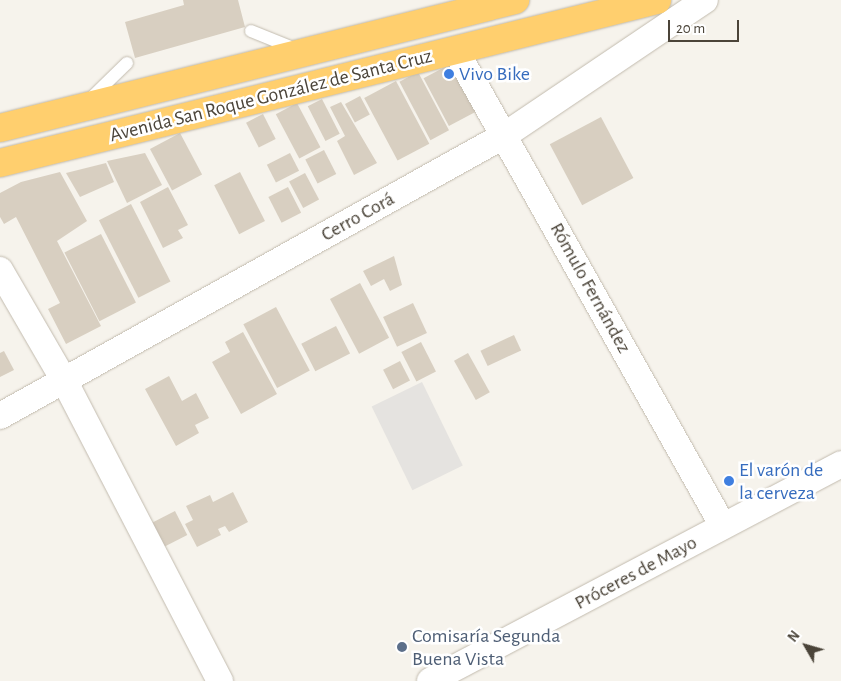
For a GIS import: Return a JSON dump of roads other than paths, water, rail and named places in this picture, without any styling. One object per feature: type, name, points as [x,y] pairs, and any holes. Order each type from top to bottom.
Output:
[{"type":"highway","name":"Avenida San Roque González de Santa Cruz","points":[[0,128],[515,0]]},
{"type":"highway","name":"Avenida San Roque González de Santa Cruz","points":[[0,163],[657,0]]},
{"type":"street","name":"Cerro Corá","points":[[0,416],[65,382],[505,135],[705,0]]},
{"type":"street","name":"Rómulo Fernández","points":[[456,51],[505,135],[723,526]]},
{"type":"street","points":[[0,270],[65,382],[220,681]]},
{"type":"street","name":"Próceres de Mayo","points":[[430,681],[841,464]]},
{"type":"lane","points":[[251,31],[304,52]]},
{"type":"lane","points":[[82,108],[127,63]]},
{"type":"place","name":"Vivo Bike","points":[[449,74]]},
{"type":"place","name":"El varón de la cerveza","points":[[729,481]]},
{"type":"place","name":"Comisaría Segunda Buena Vista","points":[[402,647]]}]
